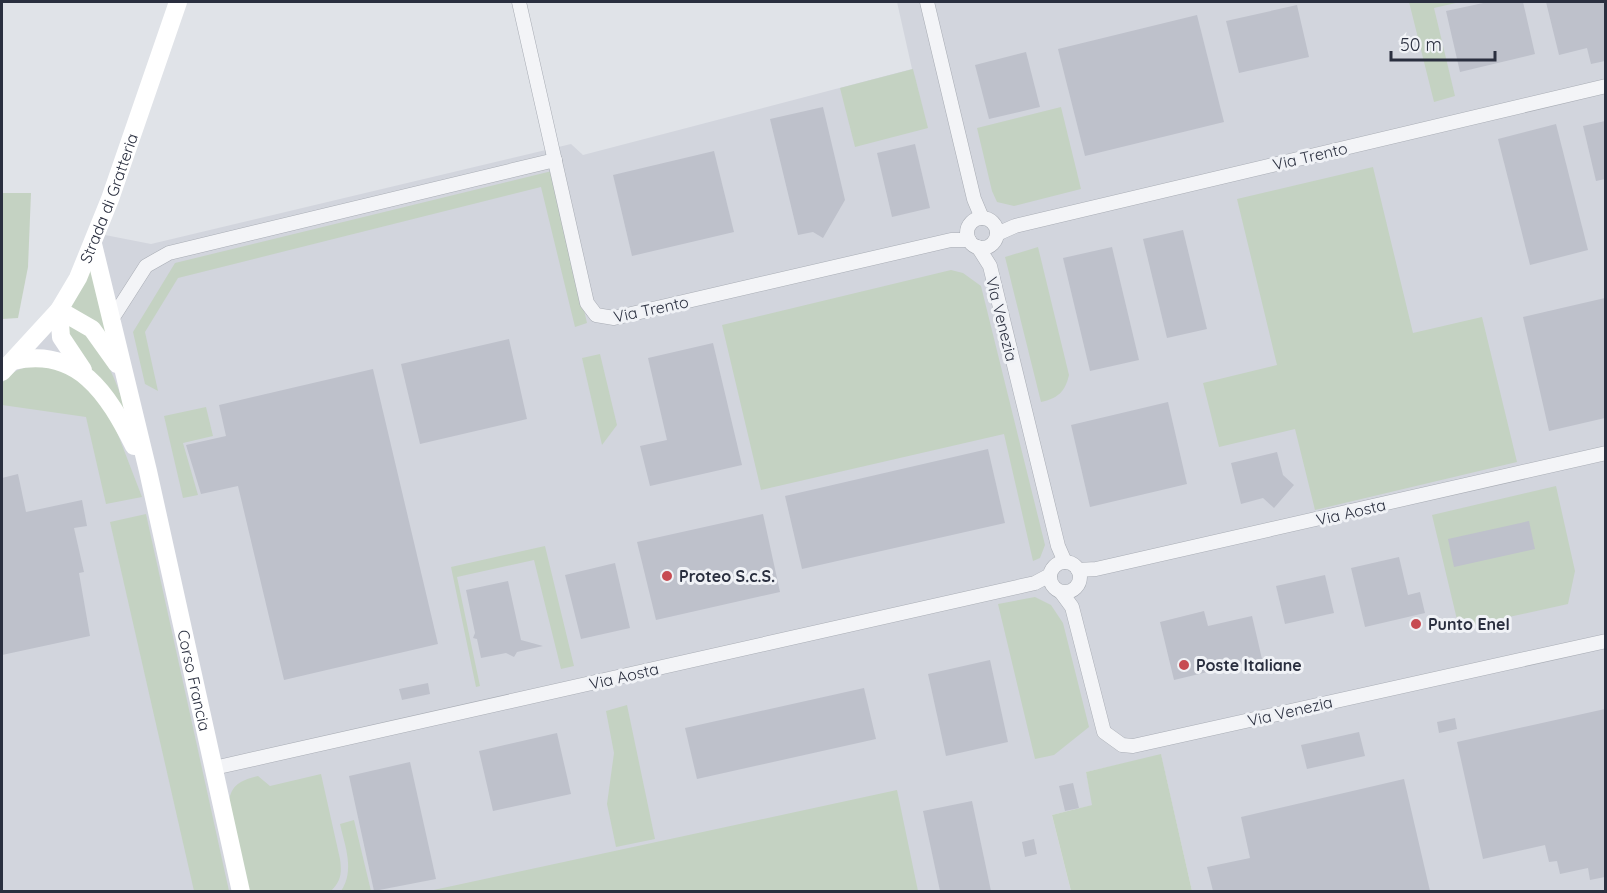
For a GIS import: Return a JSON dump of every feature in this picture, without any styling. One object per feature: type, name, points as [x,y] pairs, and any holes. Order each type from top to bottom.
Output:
[{"type":"street","name":"Strada di Gratteria","points":[[7,366],[59,310],[78,278],[93,244],[178,2]]},
{"type":"street","name":"Via Trento","points":[[519,2],[588,303],[596,315],[608,319],[1015,226],[1605,86]]},
{"type":"street","points":[[927,2],[981,232]]},
{"type":"street","points":[[112,319],[146,266],[169,253],[555,160]]},
{"type":"street","name":"Via Venezia","points":[[981,232],[1064,577],[1104,732],[1122,745],[1133,746],[1605,640]]},
{"type":"street","name":"Corso Francia","points":[[93,244],[148,471],[241,891]]},
{"type":"street","name":"Corso Francia","points":[[126,379],[92,329],[59,310],[59,328],[65,345],[121,419],[148,471]]},
{"type":"street","name":"Corso Francia","points":[[7,366],[47,357],[71,366],[92,380]]},
{"type":"street","name":"Via Aosta","points":[[214,768],[1605,453]]},
{"type":"shaded area","points":[[897,2],[1605,2],[1605,891],[1192,891],[1161,755],[1086,772],[1093,805],[1052,815],[1071,891],[2,891],[2,383],[33,351],[105,235],[151,244],[571,144],[583,155],[912,69]]},
{"type":"green space","points":[[1409,2],[1460,2],[1434,8],[1455,96],[1434,102]]},
{"type":"green space","points":[[913,69],[928,128],[855,147],[840,88]]},
{"type":"green space","points":[[1061,107],[1081,189],[1014,206],[997,202],[992,191],[977,128]]},
{"type":"green space","points":[[1373,167],[1413,333],[1482,317],[1517,462],[1315,510],[1295,429],[1219,447],[1203,383],[1277,365],[1237,199]]},
{"type":"green space","points":[[552,171],[587,323],[575,327],[541,187],[178,278],[145,332],[158,391],[145,384],[133,332],[175,263]]},
{"type":"green space","points":[[2,193],[31,193],[28,267],[18,318],[2,319]]},
{"type":"green space","points":[[1038,247],[1069,375],[1060,393],[1041,402],[1005,257]]},
{"type":"green space","points":[[91,268],[112,347],[70,307]]},
{"type":"green space","points":[[951,270],[963,273],[981,286],[1045,545],[1040,558],[1033,561],[1004,434],[761,490],[722,325]]},
{"type":"green space","points":[[63,317],[77,326],[99,350],[115,380],[131,427],[72,346]]},
{"type":"green space","points":[[600,354],[617,425],[602,445],[582,358]]},
{"type":"green space","points":[[36,366],[52,366],[85,383],[112,419],[142,497],[106,504],[86,417],[2,405],[2,383],[14,372]]},
{"type":"green space","points":[[206,407],[213,436],[183,443],[198,495],[183,498],[164,416]]},
{"type":"green space","points":[[1556,486],[1575,571],[1568,604],[1459,628],[1432,515]]},
{"type":"green space","points":[[146,514],[229,891],[194,891],[110,522]]},
{"type":"green space","points":[[545,546],[574,666],[561,669],[534,560],[457,577],[480,686],[476,687],[451,567]]},
{"type":"green space","points":[[1035,597],[1051,605],[1063,623],[1089,727],[1054,755],[1035,759],[998,604]]},
{"type":"green space","points":[[627,705],[655,839],[616,847],[607,804],[614,753],[606,711]]},
{"type":"green space","points":[[1161,754],[1192,891],[1071,891],[1052,815],[1092,805],[1086,772]]},
{"type":"green space","points":[[321,774],[340,859],[341,873],[337,884],[331,891],[249,891],[229,802],[232,791],[242,781],[258,776],[270,786]]},
{"type":"green space","points":[[897,790],[918,891],[429,891]]},
{"type":"green space","points":[[354,820],[371,891],[341,891],[348,867],[340,824]]},
{"type":"building","points":[[1488,2],[1523,2],[1535,54],[1460,72],[1446,11]]},
{"type":"building","points":[[1546,2],[1605,2],[1605,61],[1591,64],[1587,48],[1559,55]]},
{"type":"building","points":[[1297,5],[1309,57],[1239,73],[1226,21]]},
{"type":"building","points":[[1197,15],[1224,122],[1085,156],[1058,49]]},
{"type":"building","points":[[1026,52],[1040,107],[989,119],[975,65]]},
{"type":"building","points":[[823,107],[845,200],[823,238],[813,232],[798,235],[770,119]]},
{"type":"building","points":[[1605,121],[1605,179],[1596,181],[1583,126]]},
{"type":"building","points":[[1556,124],[1588,250],[1530,265],[1498,139]]},
{"type":"building","points":[[915,144],[930,208],[892,217],[877,153]]},
{"type":"building","points":[[714,151],[734,232],[632,256],[613,175]]},
{"type":"building","points":[[1183,230],[1207,329],[1167,338],[1143,239]]},
{"type":"building","points":[[1112,247],[1139,360],[1090,371],[1063,258]]},
{"type":"building","points":[[1605,298],[1605,418],[1549,431],[1523,317]]},
{"type":"building","points":[[509,339],[527,419],[420,444],[401,364]]},
{"type":"building","points":[[713,343],[742,465],[650,486],[640,446],[667,440],[648,358]]},
{"type":"building","points":[[373,369],[438,644],[284,680],[238,486],[201,494],[186,445],[226,436],[219,405]]},
{"type":"building","points":[[1168,402],[1187,484],[1090,507],[1071,425]]},
{"type":"building","points":[[988,449],[1005,523],[802,569],[785,496]]},
{"type":"building","points":[[1277,452],[1283,475],[1294,485],[1274,508],[1263,498],[1241,504],[1231,463]]},
{"type":"building","points":[[18,474],[26,512],[82,500],[87,526],[74,528],[84,572],[79,573],[90,636],[2,655],[2,478]]},
{"type":"building","points":[[763,514],[780,592],[656,620],[637,542]]},
{"type":"building","points":[[1529,521],[1535,549],[1454,567],[1448,539]]},
{"type":"building","points":[[1399,557],[1408,595],[1420,592],[1425,613],[1365,627],[1351,568]]},
{"type":"building","points":[[615,563],[630,628],[581,639],[565,575]]},
{"type":"building","points":[[1325,575],[1334,613],[1285,624],[1276,586]]},
{"type":"building","points":[[508,581],[521,640],[543,646],[517,652],[514,657],[506,653],[481,658],[477,639],[473,638],[475,633],[466,590]]},
{"type":"building","points":[[1204,611],[1208,626],[1252,616],[1262,659],[1174,680],[1160,622]]},
{"type":"building","points":[[990,660],[1008,742],[946,756],[928,674]]},
{"type":"building","points":[[428,683],[430,694],[402,700],[399,689]]},
{"type":"building","points":[[864,688],[876,739],[697,779],[685,728]]},
{"type":"building","points":[[1605,709],[1605,877],[1590,880],[1588,868],[1560,874],[1557,861],[1549,862],[1545,845],[1483,859],[1457,742]]},
{"type":"building","points":[[1455,718],[1457,729],[1439,733],[1437,722]]},
{"type":"building","points":[[1359,732],[1365,756],[1307,769],[1301,745]]},
{"type":"building","points":[[557,733],[571,794],[493,811],[479,751]]},
{"type":"building","points":[[410,762],[436,879],[374,891],[349,776]]},
{"type":"building","points":[[1404,779],[1430,891],[1213,891],[1207,867],[1250,858],[1241,817]]},
{"type":"building","points":[[1073,783],[1079,808],[1065,811],[1059,786]]},
{"type":"building","points":[[972,801],[991,891],[940,891],[923,811]]},
{"type":"building","points":[[1034,839],[1037,854],[1025,857],[1022,842]]},
{"type":"place","name":"Proteo S.c.S.","points":[[667,576]]},
{"type":"place","name":"Punto Enel","points":[[1416,624]]},
{"type":"place","name":"Poste Italiane","points":[[1184,665]]}]
